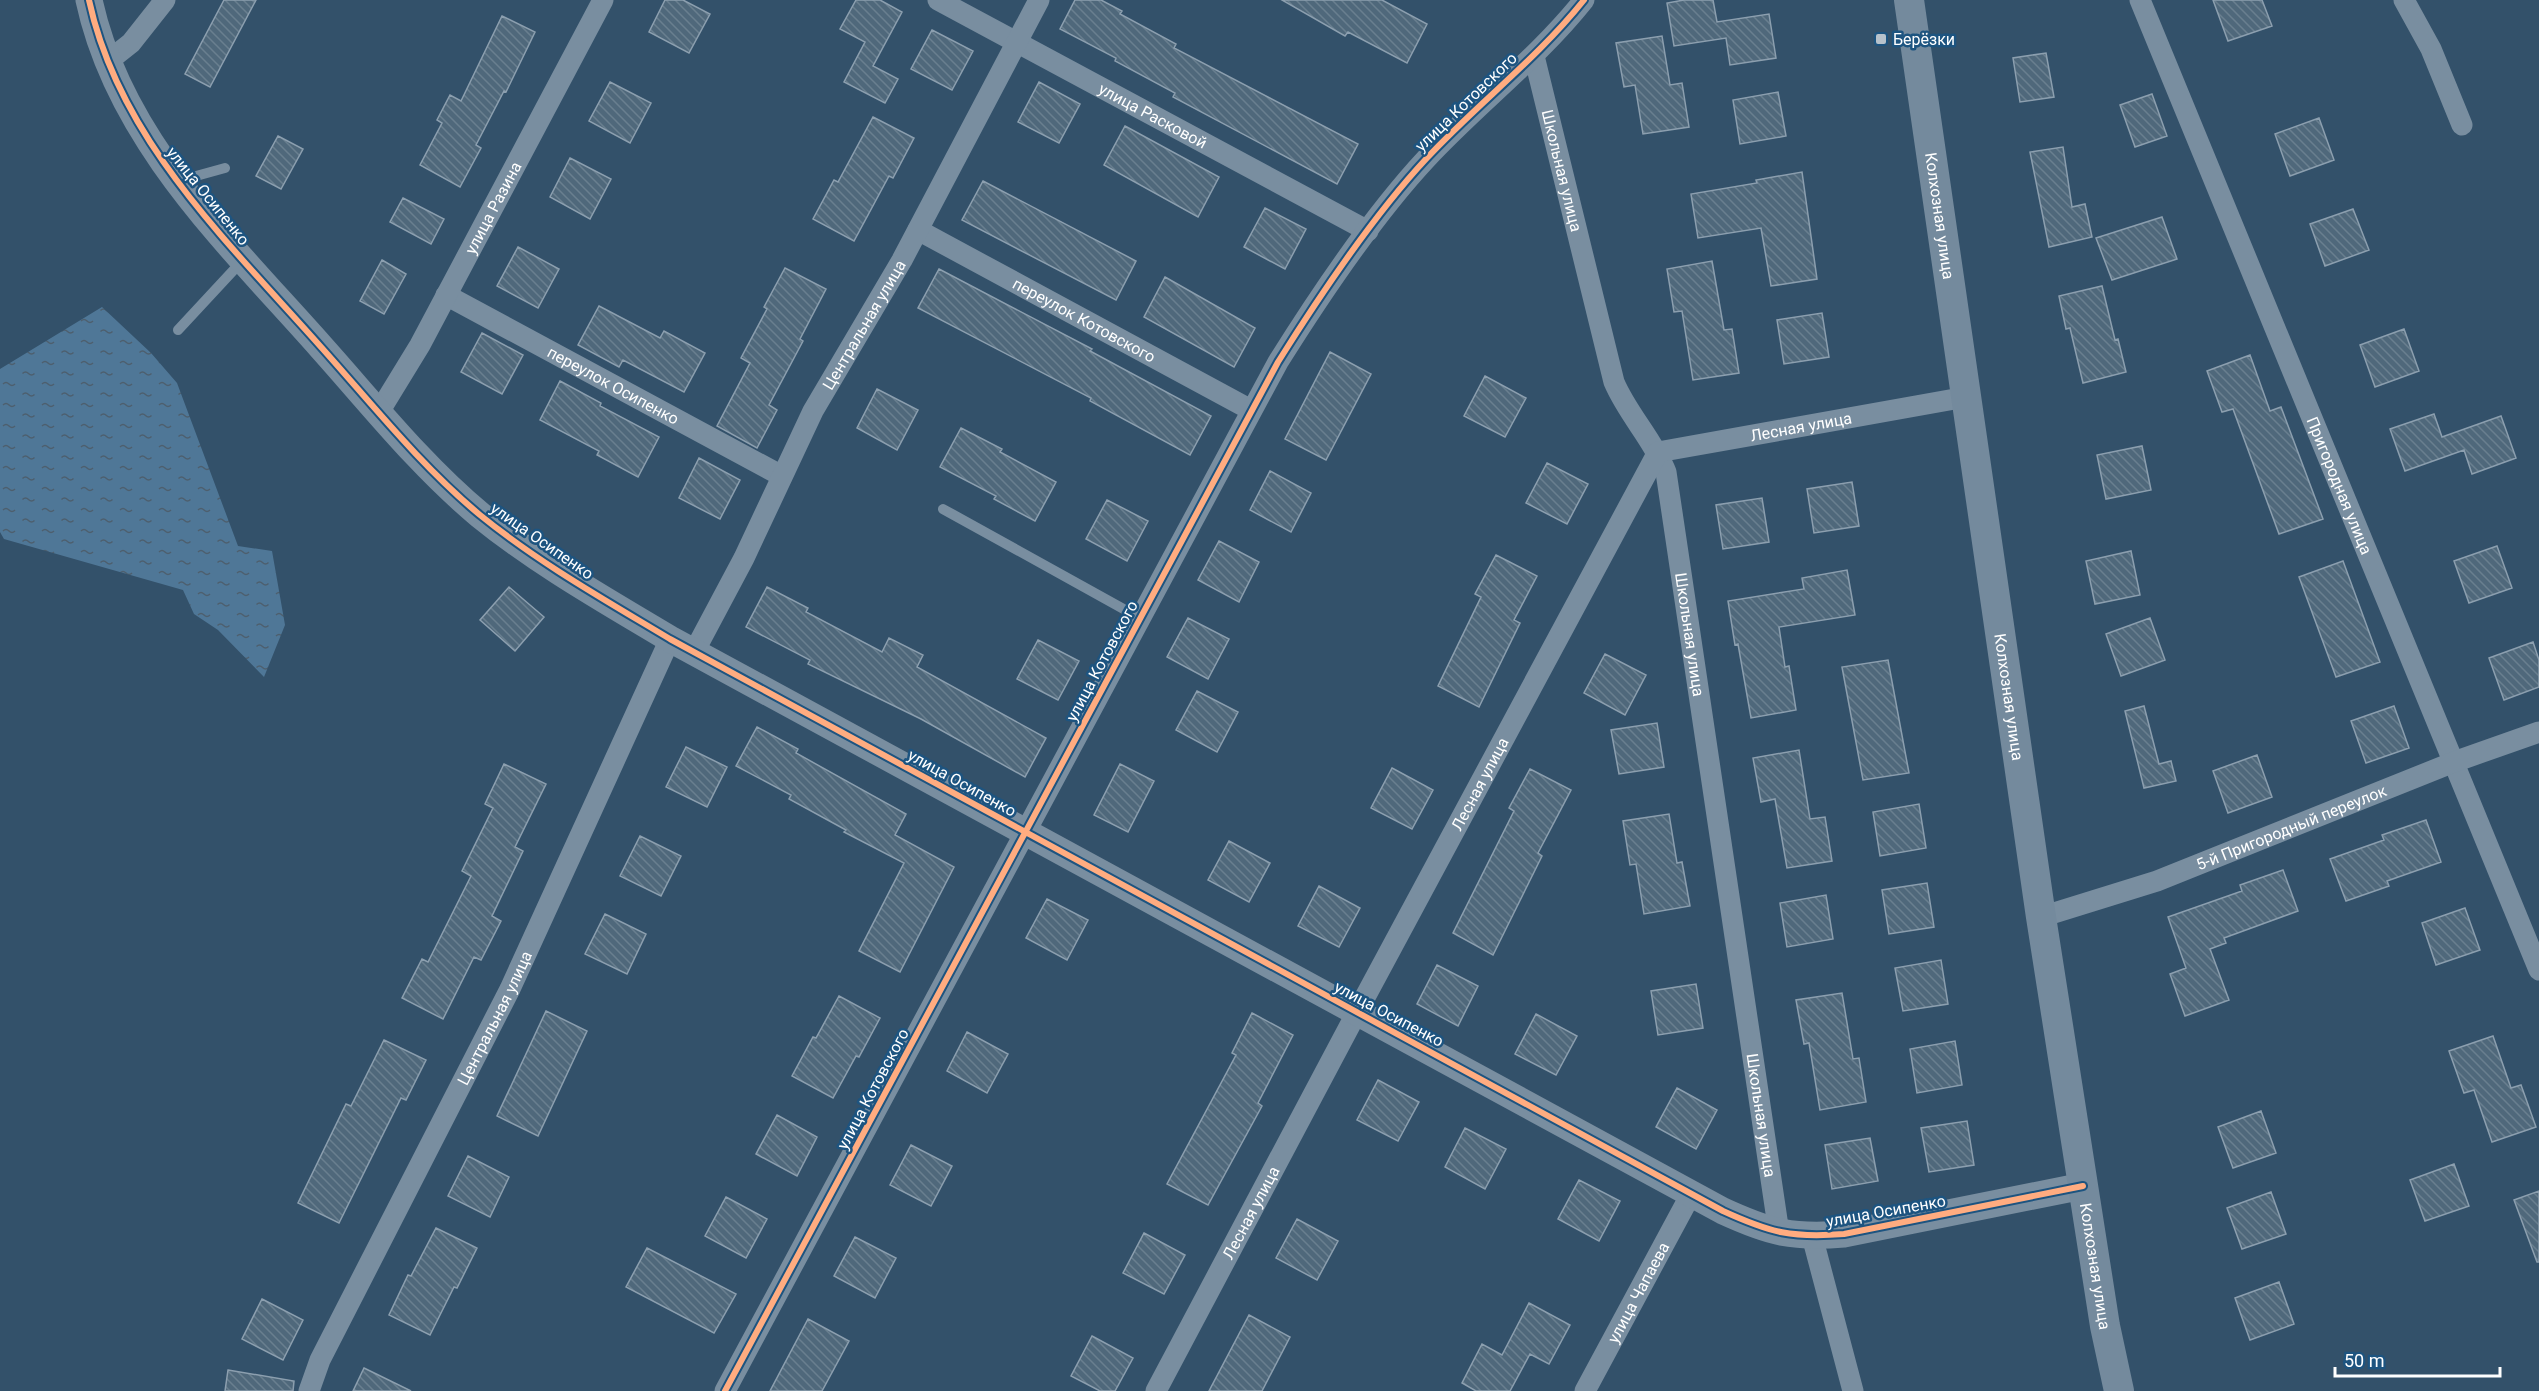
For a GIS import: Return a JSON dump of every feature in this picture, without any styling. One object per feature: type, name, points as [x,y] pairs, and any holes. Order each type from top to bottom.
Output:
[{"type":"main road","name":"Колхозная улица","points":[[1909,0],[2042,917],[2105,1326],[2119,1391]]},
{"type":"street","name":"улица Осипенко","points":[[89,0],[107,62],[152,148],[243,260],[379,412],[444,481],[488,521],[572,580],[670,639],[1691,1194],[1752,1224],[1779,1233],[1812,1236],[1885,1227],[2083,1186]]},
{"type":"street","points":[[107,62],[131,43],[165,0]]},
{"type":"street","name":"улица Разина","points":[[379,412],[420,345],[603,0]]},
{"type":"street","name":"улица Расковой","points":[[938,0],[1368,231]]},
{"type":"street","name":"Центральная улица","points":[[694,652],[744,558],[813,411],[918,230],[1039,0]]},
{"type":"street","name":"улица Котовского","points":[[725,1391],[1251,410],[1299,328],[1368,231],[1425,160],[1534,56],[1584,0]]},
{"type":"street","name":"Пригородная улица","points":[[2140,0],[2539,970]]},
{"type":"street","points":[[2404,0],[2430,49],[2462,125]]},
{"type":"street","name":"Школьная улица","points":[[1534,56],[1614,382],[1631,415],[1658,452],[1666,472],[1779,1233]]},
{"type":"street","name":"переулок Котовского","points":[[918,230],[1251,410]]},
{"type":"street","name":"переулок Осипенко","points":[[446,295],[782,476]]},
{"type":"street","name":"Лесная улица","points":[[1156,1391],[1658,452],[1966,397]]},
{"type":"street","name":"Центральная улица","points":[[309,1391],[320,1360],[510,989],[670,639]]},
{"type":"street","name":"5-й Пригородный переулок","points":[[2042,917],[2157,881],[2454,762],[2539,732]]},
{"type":"street","name":"улица Чапаева","points":[[1585,1391],[1691,1194]]},
{"type":"street","points":[[1812,1236],[1853,1391]]},
{"type":"lane","points":[[178,181],[225,168]]},
{"type":"lane","points":[[178,330],[243,260]]},
{"type":"lane","points":[[943,509],[1140,618]]},
{"type":"water","points":[[102,307],[151,353],[177,383],[238,546],[272,551],[285,625],[264,677],[218,630],[194,614],[183,590],[4,539],[0,532],[0,369]]},
{"type":"building","points":[[224,0],[256,0],[210,87],[185,74]]},
{"type":"building","points":[[665,0],[683,0],[710,14],[689,53],[649,32]]},
{"type":"building","points":[[856,0],[880,0],[902,12],[873,66],[898,79],[885,103],[844,82],[865,42],[840,29]]},
{"type":"building","points":[[1075,0],[1101,0],[1122,11],[1120,14],[1176,44],[1174,48],[1358,144],[1337,184],[1173,97],[1175,93],[1115,61],[1116,58],[1060,29]]},
{"type":"building","points":[[1282,0],[1382,0],[1427,24],[1407,63],[1348,32],[1345,36]]},
{"type":"building","points":[[1684,0],[1713,0],[1717,22],[1769,14],[1776,58],[1730,65],[1726,38],[1674,46],[1667,3]]},
{"type":"building","points":[[2213,0],[2262,0],[2272,26],[2228,41]]},
{"type":"building","points":[[502,16],[535,32],[506,92],[504,91],[476,145],[481,148],[460,187],[420,165],[442,123],[437,120],[450,95],[461,101]]},
{"type":"building","points":[[932,30],[973,51],[952,90],[911,69]]},
{"type":"building","points":[[1662,36],[1670,85],[1682,83],[1689,127],[1643,134],[1635,85],[1624,87],[1616,43]]},
{"type":"building","points":[[2046,53],[2054,97],[2020,102],[2013,58]]},
{"type":"building","points":[[610,82],[651,103],[630,143],[589,121]]},
{"type":"building","points":[[1039,82],[1080,104],[1059,143],[1018,122]]},
{"type":"building","points":[[1778,92],[1786,136],[1740,144],[1733,100]]},
{"type":"building","points":[[2152,94],[2167,136],[2135,147],[2120,105]]},
{"type":"building","points":[[873,117],[914,138],[893,178],[889,176],[854,241],[813,219],[834,180],[838,182]]},
{"type":"building","points":[[2319,118],[2334,160],[2290,176],[2275,134]]},
{"type":"building","points":[[1125,126],[1219,177],[1198,217],[1104,165]]},
{"type":"building","points":[[278,136],[303,149],[281,189],[256,176]]},
{"type":"building","points":[[2063,147],[2072,207],[2085,204],[2092,237],[2049,247],[2030,152]]},
{"type":"building","points":[[570,158],[611,179],[590,219],[550,197]]},
{"type":"building","points":[[1802,172],[1817,279],[1771,286],[1761,228],[1698,238],[1691,194],[1757,183],[1756,180]]},
{"type":"building","points":[[983,181],[1136,261],[1116,300],[962,220]]},
{"type":"building","points":[[403,198],[444,219],[431,244],[390,222]]},
{"type":"building","points":[[1265,208],[1306,229],[1285,269],[1244,247]]},
{"type":"building","points":[[2353,209],[2369,250],[2325,266],[2310,224]]},
{"type":"building","points":[[2162,217],[2177,259],[2112,280],[2096,238]]},
{"type":"building","points":[[518,247],[559,269],[538,308],[497,286]]},
{"type":"building","points":[[382,260],[406,274],[384,314],[360,301]]},
{"type":"building","points":[[1712,261],[1724,330],[1732,329],[1739,373],[1693,380],[1682,311],[1674,312],[1667,269]]},
{"type":"building","points":[[785,268],[826,289],[800,339],[803,341],[769,405],[777,410],[757,448],[717,426],[750,363],[741,358],[767,309],[764,307]]},
{"type":"building","points":[[939,269],[1092,349],[1090,351],[1211,416],[1190,455],[1090,401],[1091,398],[918,308]]},
{"type":"building","points":[[1165,277],[1255,328],[1234,367],[1144,317]]},
{"type":"building","points":[[2102,286],[2115,340],[2118,339],[2126,372],[2083,383],[2070,328],[2066,329],[2059,296]]},
{"type":"building","points":[[599,306],[660,338],[664,331],[705,353],[684,392],[623,360],[619,367],[578,345]]},
{"type":"building","points":[[1822,313],[1829,357],[1784,364],[1777,320]]},
{"type":"building","points":[[2404,329],[2419,371],[2375,387],[2360,345]]},
{"type":"building","points":[[482,333],[523,355],[502,394],[461,372]]},
{"type":"building","points":[[1330,352],[1371,374],[1326,460],[1285,439]]},
{"type":"building","points":[[2250,355],[2270,411],[2281,407],[2323,519],[2279,534],[2233,409],[2222,412],[2207,371]]},
{"type":"building","points":[[1485,376],[1526,398],[1505,437],[1464,416]]},
{"type":"building","points":[[560,381],[601,403],[600,406],[659,437],[638,477],[597,455],[599,451],[540,420]]},
{"type":"building","points":[[877,389],[918,410],[897,450],[857,428]]},
{"type":"building","points":[[2434,414],[2442,437],[2501,416],[2516,458],[2472,474],[2464,450],[2405,471],[2390,429]]},
{"type":"building","points":[[961,428],[1002,449],[1000,452],[1056,482],[1035,521],[994,499],[996,496],[940,467]]},
{"type":"building","points":[[2142,446],[2151,490],[2106,499],[2097,455]]},
{"type":"building","points":[[699,458],[740,480],[720,519],[679,498]]},
{"type":"building","points":[[1547,463],[1588,484],[1567,524],[1526,503]]},
{"type":"building","points":[[1270,471],[1311,493],[1291,532],[1250,510]]},
{"type":"building","points":[[1852,482],[1859,526],[1814,533],[1807,489]]},
{"type":"building","points":[[1762,498],[1769,542],[1723,549],[1716,505]]},
{"type":"building","points":[[1107,500],[1148,521],[1127,561],[1086,539]]},
{"type":"building","points":[[1219,541],[1259,562],[1239,602],[1198,580]]},
{"type":"building","points":[[2497,546],[2512,588],[2469,603],[2454,561]]},
{"type":"building","points":[[2131,551],[2140,595],[2095,604],[2086,561]]},
{"type":"building","points":[[1496,555],[1537,576],[1514,620],[1520,623],[1479,707],[1438,686],[1481,597],[1475,594]]},
{"type":"building","points":[[2343,561],[2380,662],[2336,677],[2299,577]]},
{"type":"building","points":[[1847,570],[1855,615],[1779,627],[1785,667],[1789,666],[1796,710],[1751,718],[1728,601],[1804,589],[1802,578]]},
{"type":"building","points":[[509,587],[544,617],[515,651],[480,620]]},
{"type":"building","points":[[767,587],[808,608],[806,612],[882,652],[889,638],[923,655],[917,667],[1046,738],[1025,777],[921,719],[808,664],[810,660],[746,627]]},
{"type":"building","points":[[1188,618],[1229,639],[1208,679],[1167,657]]},
{"type":"building","points":[[2150,618],[2165,660],[2121,676],[2106,634]]},
{"type":"building","points":[[1038,640],[1079,661],[1058,700],[1017,679]]},
{"type":"building","points":[[2533,642],[2539,660],[2539,687],[2504,700],[2489,658]]},
{"type":"building","points":[[1605,654],[1646,675],[1625,715],[1584,693]]},
{"type":"building","points":[[1888,660],[1909,773],[1863,780],[1842,667]]},
{"type":"building","points":[[1197,691],[1238,712],[1217,752],[1176,730]]},
{"type":"building","points":[[2144,706],[2159,764],[2171,761],[2176,781],[2144,788],[2125,711]]},
{"type":"building","points":[[2394,706],[2409,748],[2366,763],[2351,721]]},
{"type":"building","points":[[1657,723],[1664,767],[1619,774],[1611,730]]},
{"type":"building","points":[[757,727],[798,749],[796,753],[906,814],[895,835],[954,867],[900,972],[859,951],[904,863],[844,832],[846,830],[789,799],[791,795],[736,766]]},
{"type":"building","points":[[686,747],[727,767],[707,807],[666,787]]},
{"type":"building","points":[[1799,750],[1810,819],[1825,817],[1832,861],[1787,868],[1775,799],[1761,802],[1753,758]]},
{"type":"building","points":[[2257,755],[2272,797],[2228,813],[2213,771]]},
{"type":"building","points":[[504,764],[546,784],[515,847],[523,851],[492,916],[501,921],[481,960],[474,957],[443,1019],[402,998],[422,959],[428,962],[471,876],[462,871],[493,808],[485,804]]},
{"type":"building","points":[[1120,764],[1154,781],[1128,832],[1094,815]]},
{"type":"building","points":[[1392,768],[1433,790],[1412,829],[1371,808]]},
{"type":"building","points":[[1530,769],[1571,790],[1538,853],[1542,856],[1493,955],[1453,933],[1514,811],[1509,808]]},
{"type":"building","points":[[1919,804],[1926,848],[1880,856],[1873,812]]},
{"type":"building","points":[[1669,814],[1677,863],[1682,862],[1690,906],[1644,914],[1636,864],[1630,865],[1623,821]]},
{"type":"building","points":[[2426,820],[2441,862],[2387,881],[2389,886],[2346,901],[2330,859],[2384,840],[2382,835]]},
{"type":"building","points":[[640,836],[681,856],[661,896],[620,876]]},
{"type":"building","points":[[1229,841],[1270,863],[1249,902],[1208,880]]},
{"type":"building","points":[[2283,870],[2298,911],[2224,938],[2226,943],[2210,949],[2229,1000],[2185,1016],[2170,974],[2186,968],[2168,917],[2242,891],[2240,885]]},
{"type":"building","points":[[1927,883],[1934,927],[1889,934],[1882,890]]},
{"type":"building","points":[[1319,886],[1360,908],[1339,947],[1298,926]]},
{"type":"building","points":[[1826,895],[1833,939],[1787,947],[1780,903]]},
{"type":"building","points":[[1047,899],[1088,920],[1067,960],[1026,938]]},
{"type":"building","points":[[2465,908],[2480,950],[2436,965],[2422,923]]},
{"type":"building","points":[[605,914],[646,934],[627,974],[585,954]]},
{"type":"building","points":[[1941,960],[1948,1004],[1903,1011],[1895,968]]},
{"type":"building","points":[[1437,965],[1478,986],[1458,1026],[1417,1004]]},
{"type":"building","points":[[1696,984],[1703,1028],[1658,1035],[1651,991]]},
{"type":"building","points":[[1842,993],[1853,1059],[1859,1058],[1866,1102],[1820,1110],[1809,1043],[1804,1044],[1796,1000]]},
{"type":"building","points":[[839,996],[880,1018],[833,1098],[792,1076]]},
{"type":"building","points":[[546,1011],[587,1031],[538,1136],[497,1116]]},
{"type":"building","points":[[1252,1013],[1293,1035],[1258,1103],[1262,1106],[1208,1205],[1167,1184],[1236,1055],[1232,1053]]},
{"type":"building","points":[[1536,1014],[1577,1036],[1556,1075],[1515,1054]]},
{"type":"building","points":[[967,1032],[1008,1054],[987,1093],[947,1071]]},
{"type":"building","points":[[2493,1036],[2511,1088],[2521,1085],[2536,1127],[2492,1142],[2474,1090],[2464,1093],[2449,1051]]},
{"type":"building","points":[[384,1040],[426,1060],[406,1100],[401,1098],[339,1223],[298,1203],[346,1104],[351,1106]]},
{"type":"building","points":[[1955,1041],[1962,1085],[1917,1093],[1910,1049]]},
{"type":"building","points":[[1378,1080],[1419,1102],[1398,1141],[1357,1120]]},
{"type":"building","points":[[1677,1088],[1717,1110],[1696,1149],[1656,1127]]},
{"type":"building","points":[[2261,1111],[2276,1153],[2233,1168],[2218,1127]]},
{"type":"building","points":[[777,1115],[817,1137],[797,1176],[756,1154]]},
{"type":"building","points":[[1967,1121],[1974,1165],[1929,1172],[1921,1128]]},
{"type":"building","points":[[1465,1128],[1506,1149],[1485,1189],[1445,1167]]},
{"type":"building","points":[[1870,1138],[1878,1181],[1832,1189],[1825,1145]]},
{"type":"building","points":[[911,1145],[952,1166],[931,1206],[890,1185]]},
{"type":"building","points":[[468,1156],[509,1177],[490,1217],[448,1196]]},
{"type":"building","points":[[2454,1164],[2469,1206],[2425,1221],[2410,1180]]},
{"type":"building","points":[[1579,1180],[1620,1201],[1599,1241],[1558,1219]]},
{"type":"building","points":[[2539,1191],[2539,1262],[2537,1262],[2514,1200]]},
{"type":"building","points":[[2271,1192],[2286,1234],[2242,1249],[2227,1208]]},
{"type":"building","points":[[726,1197],[767,1219],[746,1258],[705,1236]]},
{"type":"building","points":[[1297,1219],[1338,1241],[1317,1280],[1276,1258]]},
{"type":"building","points":[[436,1228],[477,1248],[430,1335],[389,1315],[408,1275],[411,1276]]},
{"type":"building","points":[[1144,1233],[1185,1255],[1164,1294],[1123,1273]]},
{"type":"building","points":[[855,1237],[896,1258],[875,1298],[834,1276]]},
{"type":"building","points":[[647,1248],[736,1294],[714,1333],[626,1287]]},
{"type":"building","points":[[2279,1282],[2294,1324],[2250,1340],[2235,1298]]},
{"type":"building","points":[[262,1299],[303,1320],[283,1360],[242,1339]]},
{"type":"building","points":[[1529,1303],[1570,1325],[1549,1364],[1530,1354],[1510,1391],[1476,1391],[1462,1383],[1482,1344],[1502,1355]]},
{"type":"building","points":[[1249,1315],[1290,1337],[1262,1391],[1209,1391]]},
{"type":"building","points":[[808,1319],[849,1341],[822,1391],[770,1391]]},
{"type":"building","points":[[1092,1336],[1133,1358],[1115,1391],[1100,1391],[1071,1376]]},
{"type":"building","points":[[364,1368],[411,1391],[353,1391]]},
{"type":"building","points":[[228,1370],[294,1381],[293,1391],[225,1391]]},
{"type":"cycle path","points":[[89,0],[104,51],[125,99],[151,144],[215,228],[398,434],[458,496],[502,533],[573,580],[670,639],[1723,1211],[1755,1224],[1796,1234],[1844,1234],[2083,1186]]},
{"type":"cycle path","points":[[725,1391],[1278,362],[1348,257],[1406,182],[1446,139],[1547,42],[1584,0]]},
{"type":"place","name":"Берёзки","points":[[1881,39]]}]
